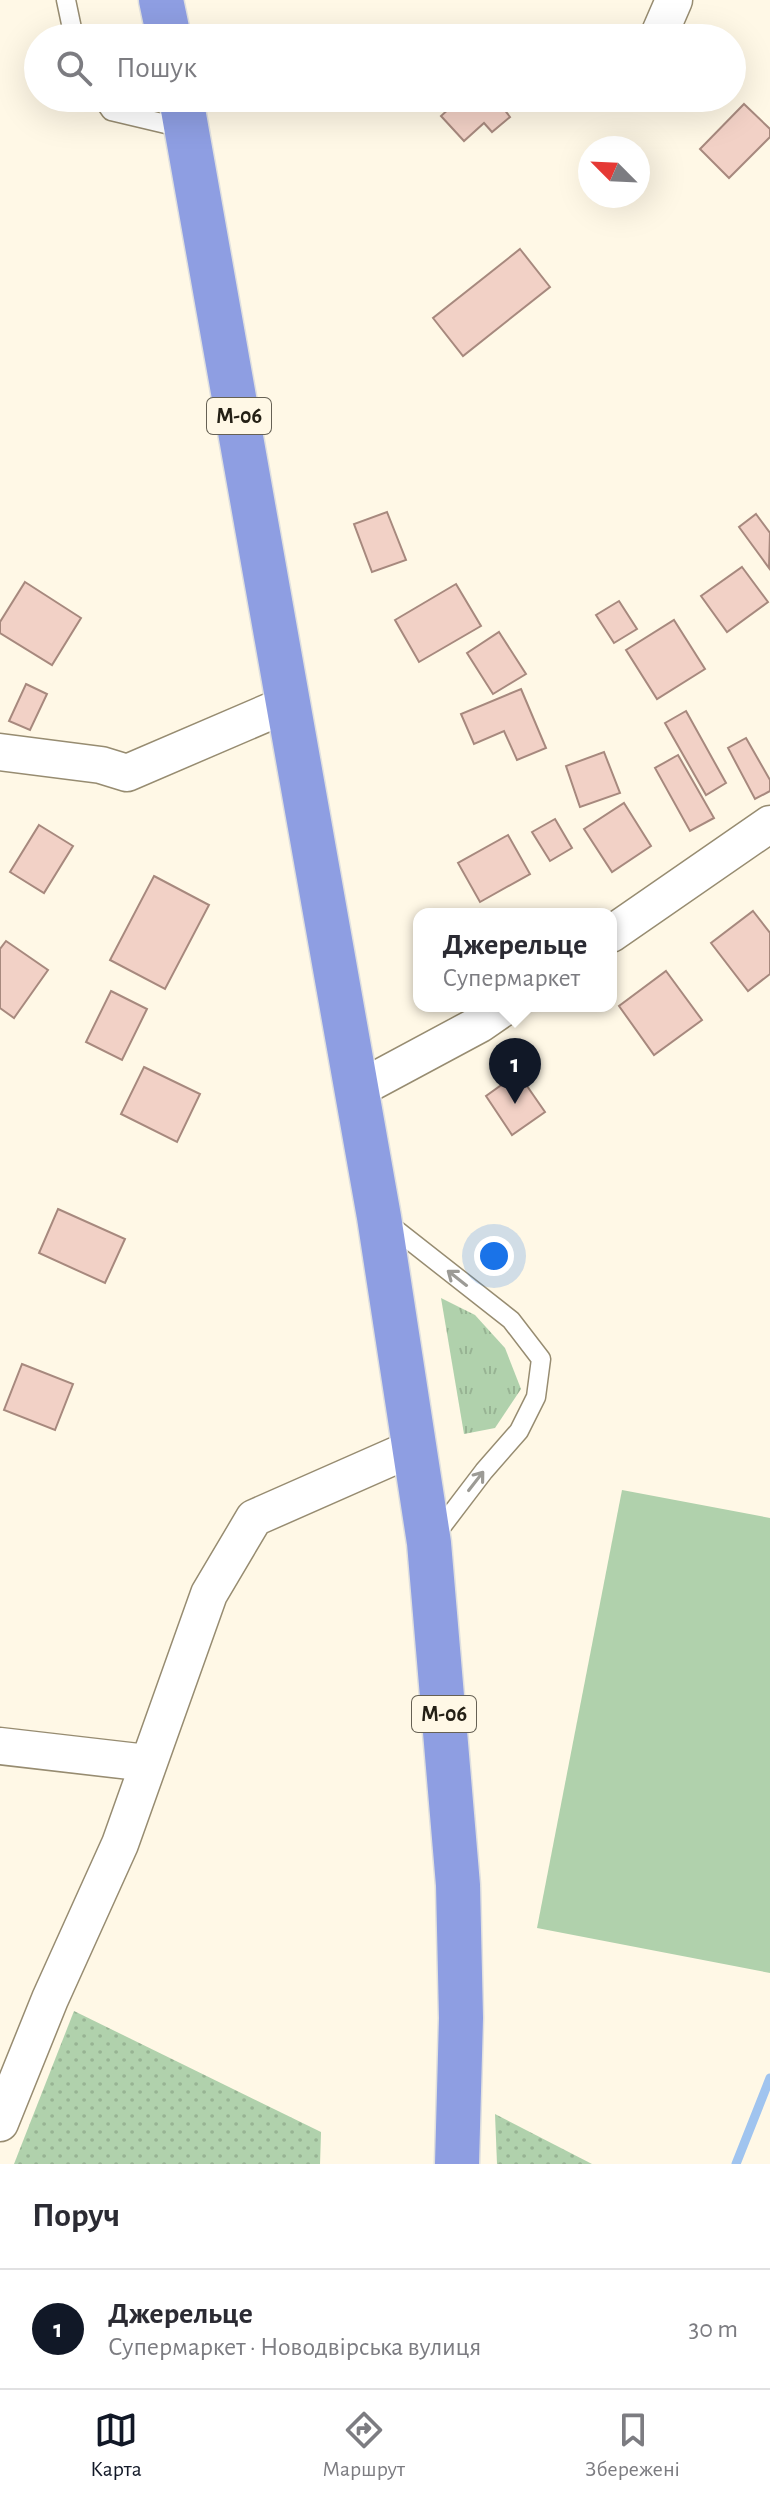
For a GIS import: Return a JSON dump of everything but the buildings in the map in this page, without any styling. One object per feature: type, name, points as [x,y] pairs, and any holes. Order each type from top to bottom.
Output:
[{"type":"highway","points":[[161,0],[166,24]]},
{"type":"highway","name":"М-06","points":[[185,113],[379,1217],[429,1543],[458,1885],[461,2018],[457,2164]]},
{"type":"street","points":[[664,24],[674,0]]},
{"type":"street","points":[[0,752],[101,765],[127,773],[290,703]]},
{"type":"street","points":[[617,930],[770,824]]},
{"type":"street","points":[[357,1090],[497,1012]]},
{"type":"street","points":[[0,2123],[50,1999],[120,1844],[209,1594],[254,1518],[415,1447]]},
{"type":"street","points":[[0,1746],[147,1763]]},
{"type":"lane","points":[[66,0],[71,24]]},
{"type":"lane","points":[[148,112],[185,113]]},
{"type":"lane","points":[[379,1217],[511,1320],[541,1359],[536,1397],[519,1431],[429,1543]]},
{"type":"green space","points":[[441,1298],[475,1315],[505,1348],[521,1389],[495,1428],[464,1434]]},
{"type":"green space","points":[[622,1490],[770,1518],[770,1973],[537,1928]]},
{"type":"green space","points":[[74,2011],[321,2132],[320,2164],[14,2164]]},
{"type":"green space","points":[[495,2114],[592,2164],[497,2164]]},
{"type":"waterway","points":[[736,2164],[770,2078]]},
{"type":"place","name":"Джерельце","points":[[515,1104]]}]
